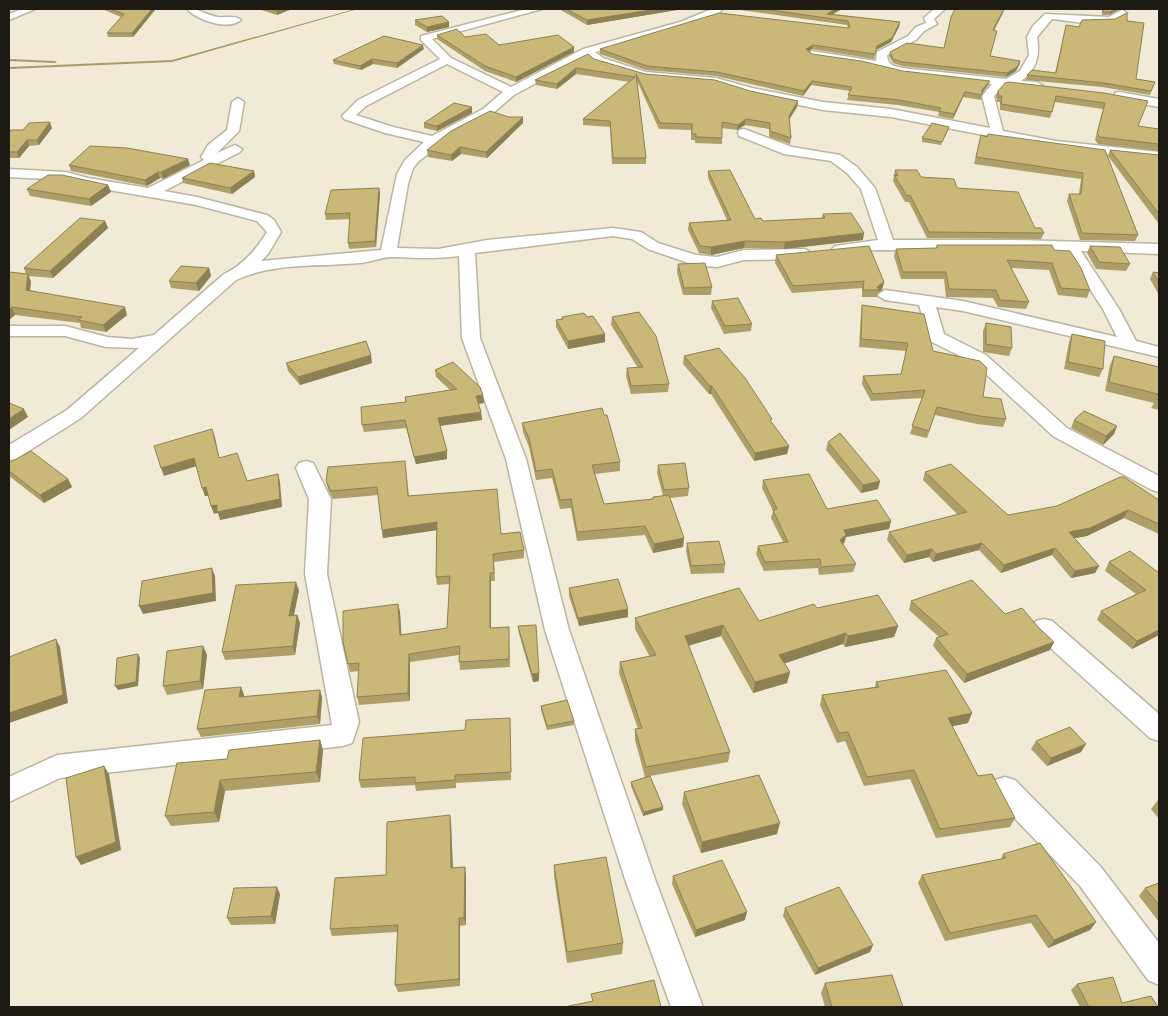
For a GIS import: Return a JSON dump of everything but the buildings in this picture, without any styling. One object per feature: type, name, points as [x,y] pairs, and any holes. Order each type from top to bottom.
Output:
[{"type":"street","points":[[9,17],[30,9]]},
{"type":"street","points":[[192,9],[208,18],[219,21],[236,20]]},
{"type":"street","points":[[510,92],[504,87],[447,60],[425,38],[537,9]]},
{"type":"street","points":[[695,9],[730,15]]},
{"type":"street","points":[[888,68],[882,62],[881,54],[912,38],[920,29],[932,24],[929,18],[940,9]]},
{"type":"street","points":[[389,251],[389,236],[406,169],[436,141],[446,134],[484,116],[510,92],[587,51],[684,24],[715,11]]},
{"type":"street","points":[[997,132],[995,115],[989,104],[988,96],[998,85],[1012,82],[1028,69],[1034,55],[1032,36],[1049,16],[1109,20],[1118,18],[1122,14]]},
{"type":"street","points":[[587,51],[599,60],[645,75],[716,81],[750,91],[822,106],[892,113],[1056,145],[1159,156]]},
{"type":"street","points":[[812,54],[861,61],[888,68],[1053,88]]},
{"type":"street","points":[[436,141],[389,130],[348,116],[362,103],[447,60]]},
{"type":"street","points":[[567,61],[599,60]]},
{"type":"street","points":[[1111,95],[1159,103]]},
{"type":"street","points":[[205,164],[213,148],[233,131],[238,102]]},
{"type":"street","points":[[744,133],[789,151],[835,158],[852,170],[868,188],[887,245]]},
{"type":"street","points":[[152,192],[235,149]]},
{"type":"street","points":[[9,173],[47,174],[197,201],[262,218],[269,223],[274,232],[263,251],[243,270],[230,277],[74,414],[9,454]]},
{"type":"street","points":[[243,270],[266,265],[363,258],[381,255],[389,251],[417,253],[467,251],[487,245],[528,242],[598,232],[636,235],[662,250],[694,260],[717,262],[744,255],[784,256],[887,245],[1012,245],[1159,249]]},
{"type":"street","points":[[1071,248],[1112,309],[1129,344]]},
{"type":"street","points":[[467,251],[471,338],[516,458],[557,630],[641,882],[686,1007]]},
{"type":"street","points":[[885,295],[963,306],[1159,352]]},
{"type":"street","points":[[926,301],[936,337],[980,359],[1060,432],[1159,485]]},
{"type":"street","points":[[9,331],[64,330],[106,342],[132,344],[159,339]]},
{"type":"street","points":[[9,790],[57,766],[343,735],[346,722],[332,666],[316,574],[320,499],[306,468]]},
{"type":"street","points":[[1044,628],[1159,730]]},
{"type":"street","points":[[1005,789],[1090,876],[1159,968]]},
{"type":"waterway","points":[[9,68],[172,61],[357,9]]},
{"type":"waterway","points":[[9,60],[55,62]]}]
